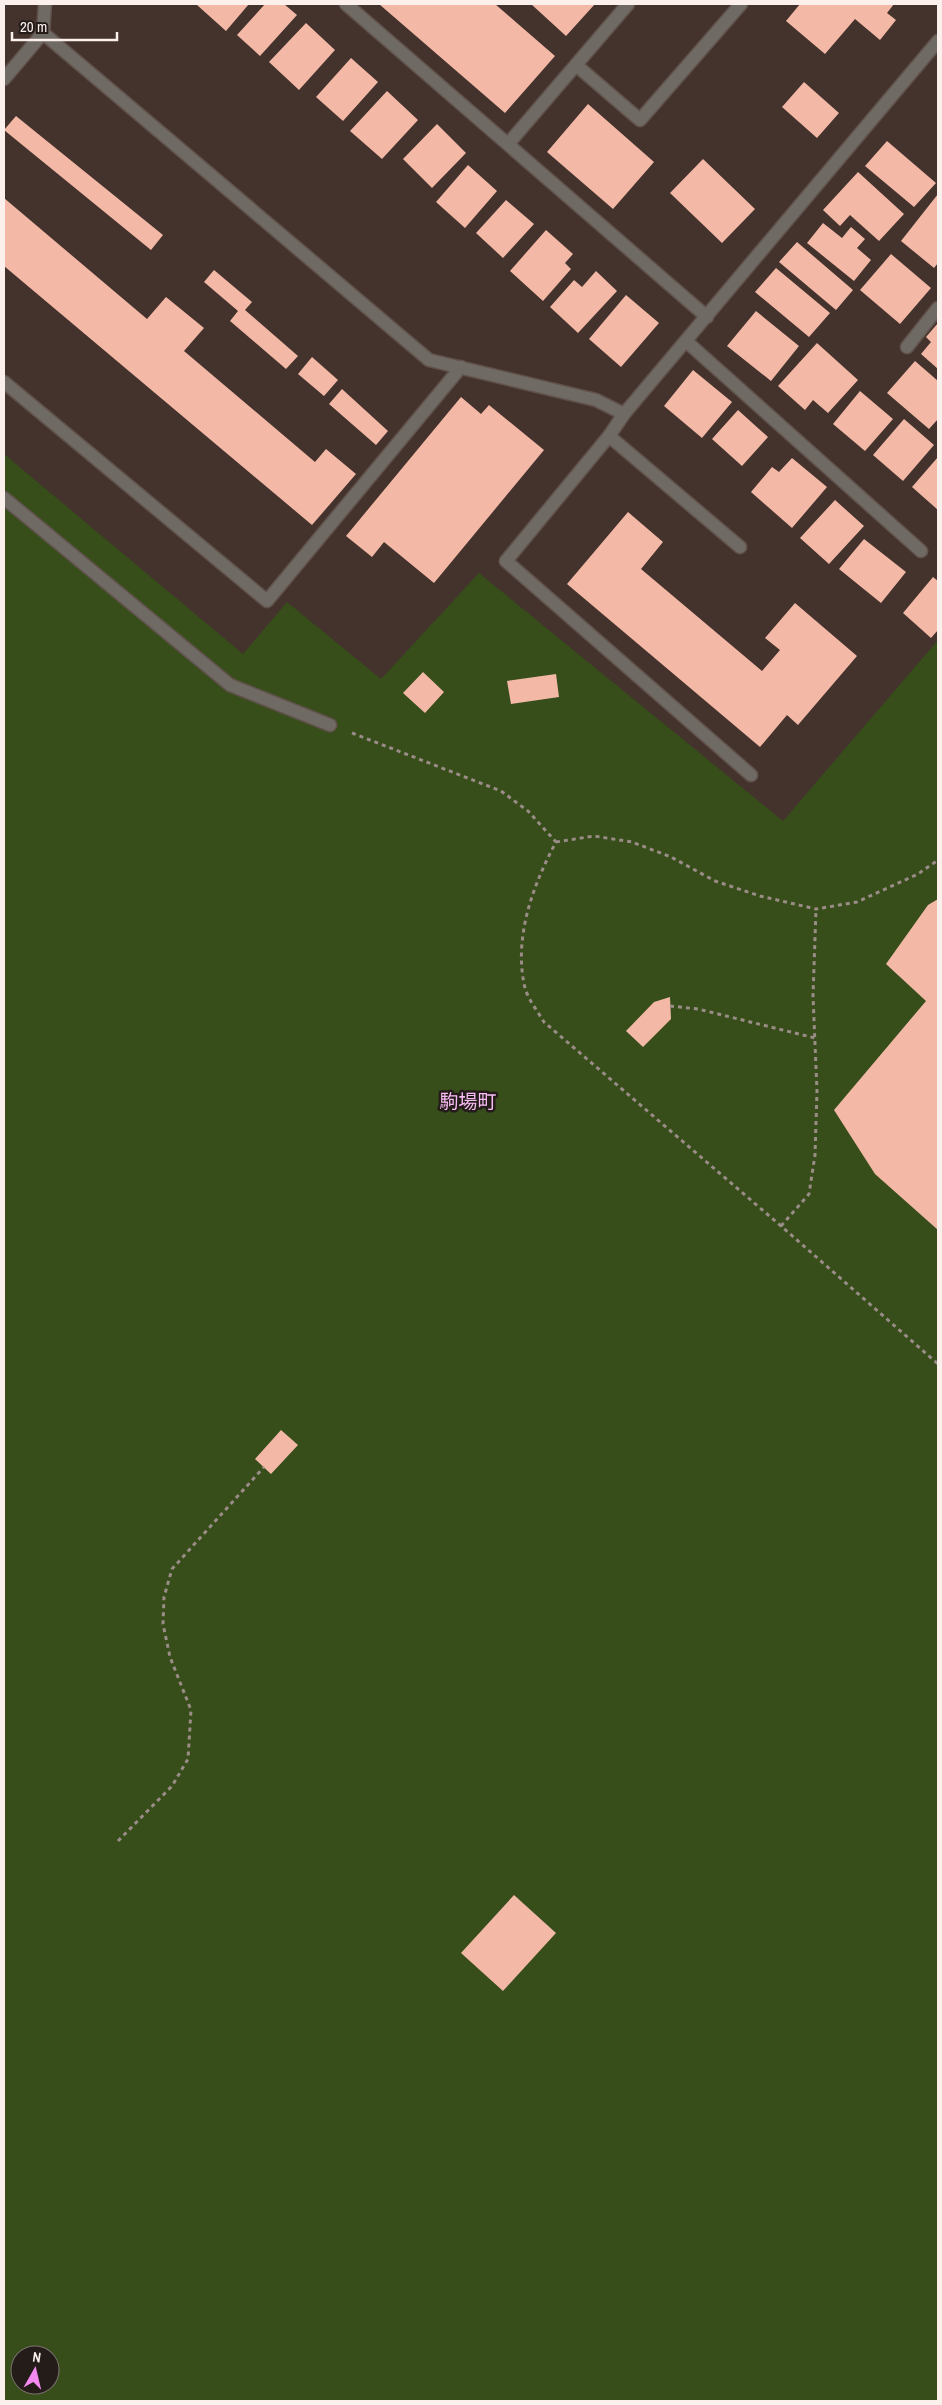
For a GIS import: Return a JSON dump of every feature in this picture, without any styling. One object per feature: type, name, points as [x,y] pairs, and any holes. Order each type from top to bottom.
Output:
[{"type":"street","points":[[4,79],[43,34],[45,4]]},
{"type":"street","points":[[346,4],[707,317]]},
{"type":"street","points":[[508,144],[628,4]]},
{"type":"street","points":[[576,65],[640,120],[740,4]]},
{"type":"street","points":[[43,34],[429,360],[596,400],[624,414]]},
{"type":"street","points":[[751,775],[506,562],[609,436],[624,414],[687,342],[938,41]]},
{"type":"street","points":[[907,346],[938,308]]},
{"type":"street","points":[[687,342],[921,551]]},
{"type":"street","points":[[4,382],[267,601],[461,367]]},
{"type":"street","points":[[609,436],[740,547]]},
{"type":"street","points":[[4,498],[230,685],[330,725]]},
{"type":"path","points":[[330,725],[501,791],[528,811],[556,842]]},
{"type":"path","points":[[556,842],[594,836],[632,842],[671,857],[715,881],[760,896],[816,909],[858,902],[918,874],[938,860]]},
{"type":"path","points":[[556,842],[539,874],[522,944],[525,989],[544,1022],[938,1364]]},
{"type":"path","points":[[781,1226],[810,1194],[815,1155],[817,1091],[813,996],[816,909]]},
{"type":"path","points":[[670,1006],[698,1009],[815,1038]]},
{"type":"path","points":[[118,1841],[172,1786],[188,1759],[191,1710],[170,1656],[163,1624],[164,1596],[172,1569],[264,1467]]},
{"type":"green space","points":[[4,454],[243,654],[287,602],[381,679],[479,573],[783,821],[938,640],[938,2401],[4,2401]]},
{"type":"building","points":[[198,4],[249,4],[226,31]]},
{"type":"building","points":[[265,4],[284,4],[297,15],[260,56],[237,35]]},
{"type":"building","points":[[379,4],[495,4],[555,56],[505,113]]},
{"type":"building","points":[[531,4],[595,4],[566,36]]},
{"type":"building","points":[[800,4],[894,4],[887,13],[896,20],[880,40],[855,19],[825,54],[786,21]]},
{"type":"building","points":[[306,23],[335,50],[299,90],[269,62]]},
{"type":"building","points":[[351,58],[378,82],[343,121],[316,97]]},
{"type":"building","points":[[804,82],[839,113],[817,138],[782,107]]},
{"type":"building","points":[[387,91],[418,120],[382,159],[350,131]]},
{"type":"building","points":[[588,104],[654,162],[613,209],[547,152]]},
{"type":"building","points":[[16,116],[163,235],[151,250],[4,130]]},
{"type":"building","points":[[437,124],[466,153],[432,188],[403,159]]},
{"type":"building","points":[[887,141],[936,183],[914,207],[865,166]]},
{"type":"building","points":[[703,159],[755,209],[722,243],[670,193]]},
{"type":"building","points":[[468,165],[497,191],[465,228],[436,202]]},
{"type":"building","points":[[858,172],[904,214],[879,241],[850,215],[840,226],[823,210]]},
{"type":"building","points":[[938,194],[938,263],[934,268],[901,241]]},
{"type":"building","points":[[4,198],[147,319],[166,297],[204,328],[184,351],[315,462],[326,449],[356,474],[312,525],[4,266]]},
{"type":"building","points":[[506,200],[534,224],[503,258],[476,233]]},
{"type":"building","points":[[823,223],[842,238],[851,227],[865,239],[857,248],[871,260],[854,281],[807,243]]},
{"type":"building","points":[[546,230],[573,254],[565,263],[571,269],[543,301],[510,271]]},
{"type":"building","points":[[797,242],[853,290],[836,310],[779,262]]},
{"type":"building","points":[[891,254],[931,288],[900,324],[860,290]]},
{"type":"building","points":[[776,268],[830,313],[809,337],[755,292]]},
{"type":"building","points":[[214,270],[252,302],[245,310],[298,356],[286,369],[230,321],[238,311],[204,282]]},
{"type":"building","points":[[596,271],[617,291],[578,333],[550,307],[574,280],[582,287]]},
{"type":"building","points":[[626,295],[659,323],[621,367],[589,339]]},
{"type":"building","points":[[756,311],[799,346],[771,381],[727,346]]},
{"type":"building","points":[[938,323],[938,369],[921,354],[931,342],[926,337]]},
{"type":"building","points":[[817,343],[858,380],[828,413],[813,400],[805,410],[778,386]]},
{"type":"building","points":[[312,357],[338,380],[324,396],[298,374]]},
{"type":"building","points":[[915,361],[938,381],[938,419],[929,429],[887,393]]},
{"type":"building","points":[[693,370],[732,402],[702,438],[664,406]]},
{"type":"building","points":[[342,389],[388,431],[376,445],[329,404]]},
{"type":"building","points":[[860,391],[893,419],[865,451],[833,424]]},
{"type":"building","points":[[461,397],[481,414],[489,405],[544,450],[434,583],[384,542],[372,557],[346,536]]},
{"type":"building","points":[[738,410],[768,437],[742,466],[712,439]]},
{"type":"building","points":[[904,419],[934,445],[903,481],[873,455]]},
{"type":"building","points":[[938,457],[938,510],[912,487]]},
{"type":"building","points":[[792,458],[827,487],[792,528],[751,492],[772,467],[779,472]]},
{"type":"building","points":[[835,500],[864,526],[829,564],[800,538]]},
{"type":"building","points":[[628,512],[663,542],[641,569],[762,671],[780,650],[765,638],[795,603],[857,656],[798,725],[787,715],[760,747],[567,584]]},
{"type":"building","points":[[864,539],[906,572],[881,603],[839,569]]},
{"type":"building","points":[[933,577],[938,581],[938,630],[931,638],[903,613]]},
{"type":"building","points":[[423,672],[444,692],[425,713],[403,693]]},
{"type":"building","points":[[556,674],[559,697],[511,704],[507,681]]},
{"type":"building","points":[[938,899],[938,1230],[875,1174],[834,1110],[926,1001],[886,964],[928,905]]},
{"type":"building","points":[[670,997],[671,1019],[643,1047],[626,1031],[654,1002]]},
{"type":"building","points":[[281,1430],[298,1445],[271,1474],[255,1459]]},
{"type":"building","points":[[514,1895],[556,1933],[503,1991],[461,1953]]},
{"type":"district","name":"駒場町","points":[[468,1101]]}]
